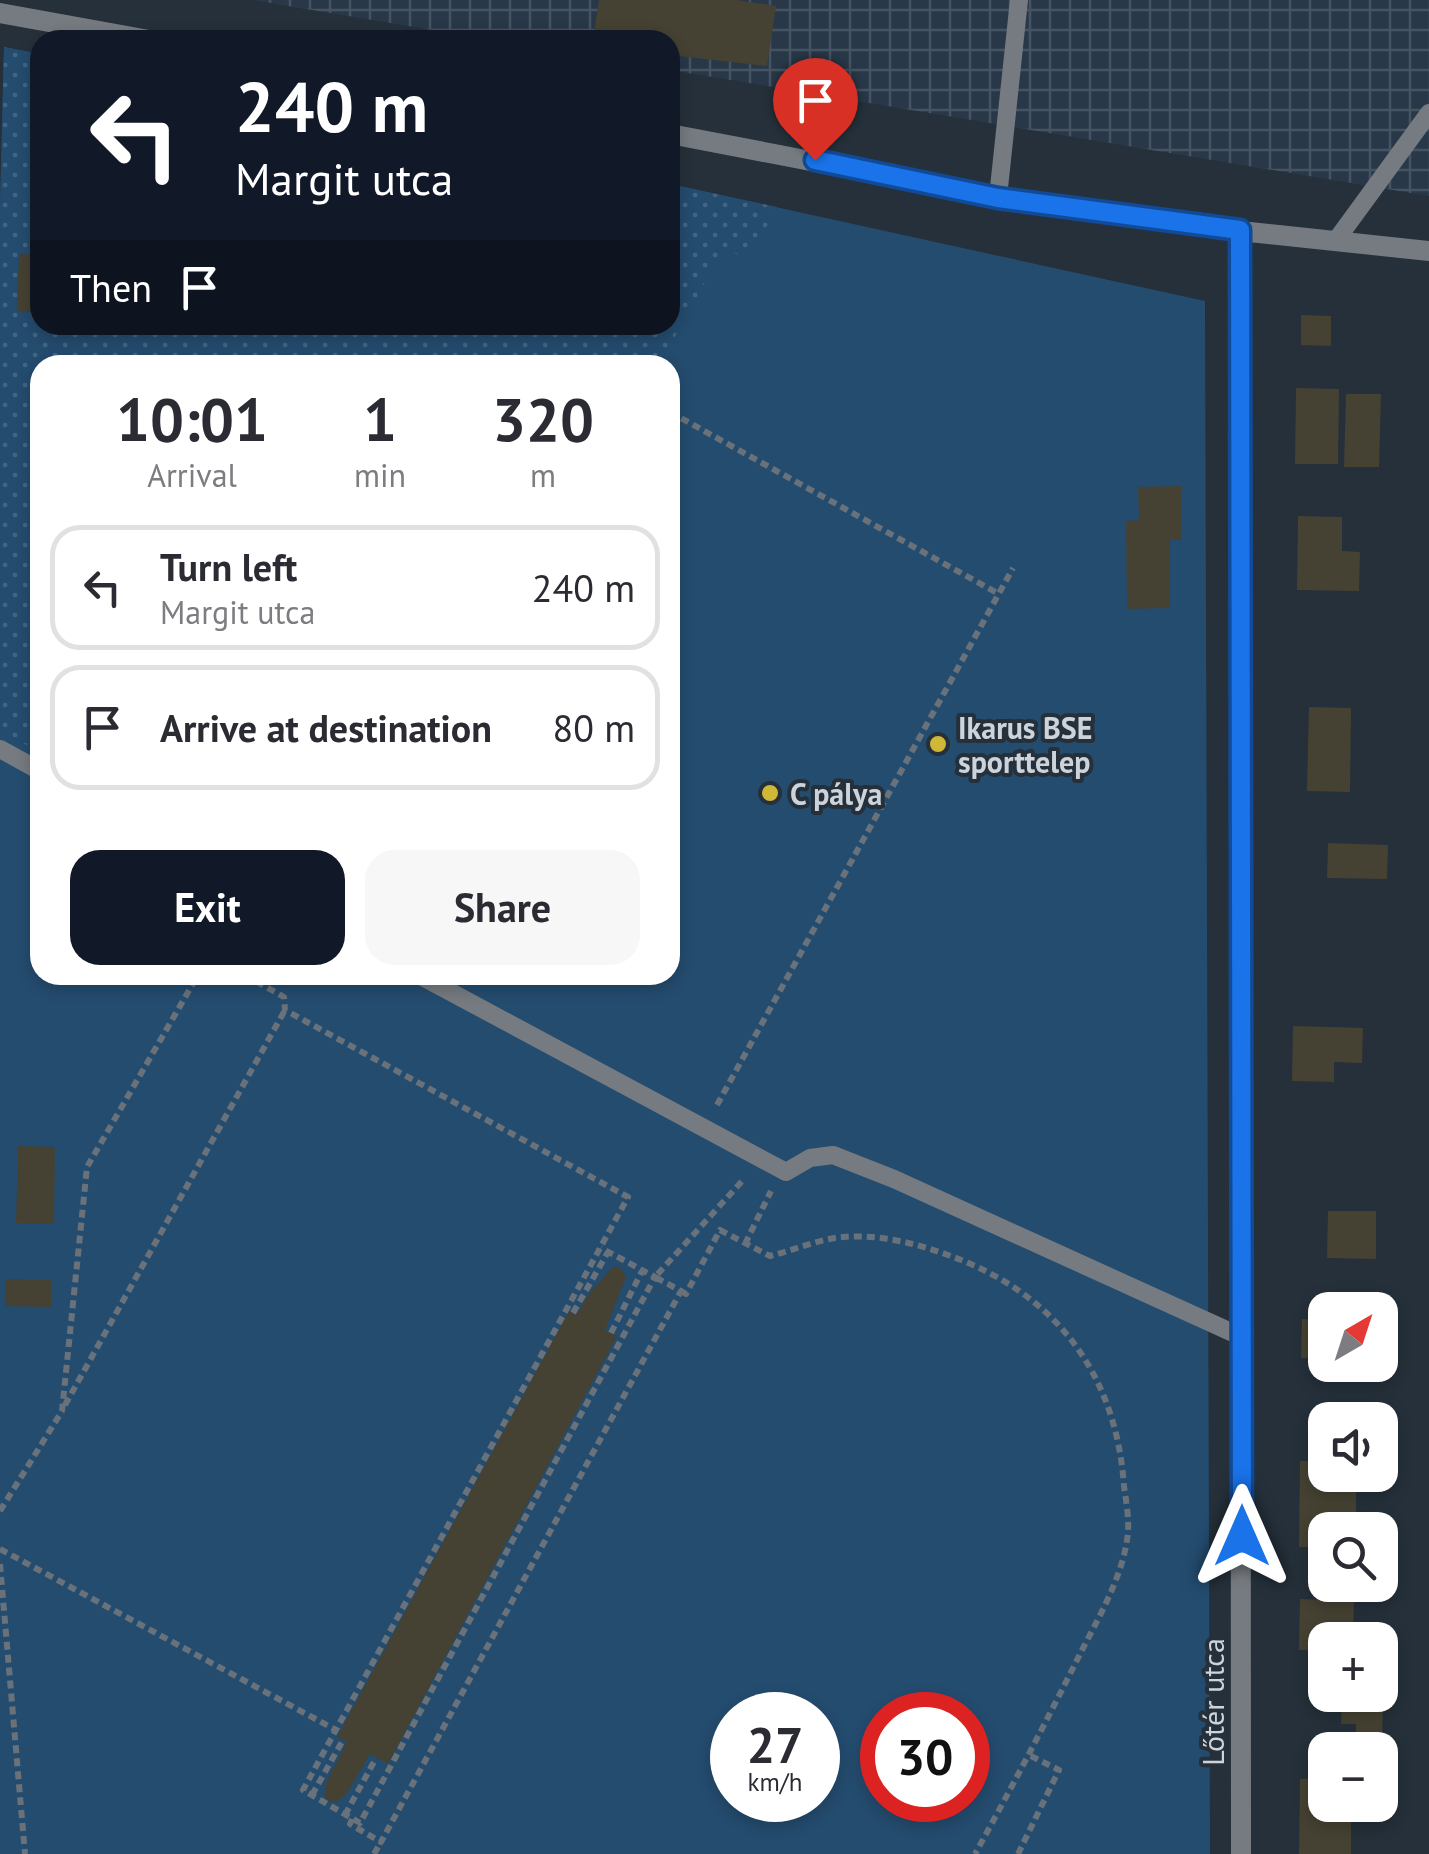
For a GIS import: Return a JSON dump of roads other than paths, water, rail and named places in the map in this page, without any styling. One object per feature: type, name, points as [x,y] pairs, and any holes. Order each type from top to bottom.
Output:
[{"type":"street","points":[[0,13],[94,30]]},
{"type":"street","points":[[680,136],[998,198],[1429,251]]},
{"type":"street","name":"Lőtér utca","points":[[1240,230],[1242,1854]]},
{"type":"lane","points":[[998,198],[1020,0]]},
{"type":"lane","points":[[1338,239],[1429,113]]},
{"type":"lane","points":[[0,750],[30,766]]},
{"type":"lane","points":[[439,985],[786,1172],[810,1158],[833,1155],[1242,1337]]},
{"type":"place","name":"Ikarus BSE sporttelep","points":[[938,744]]},
{"type":"place","name":"C pálya","points":[[770,793]]}]
